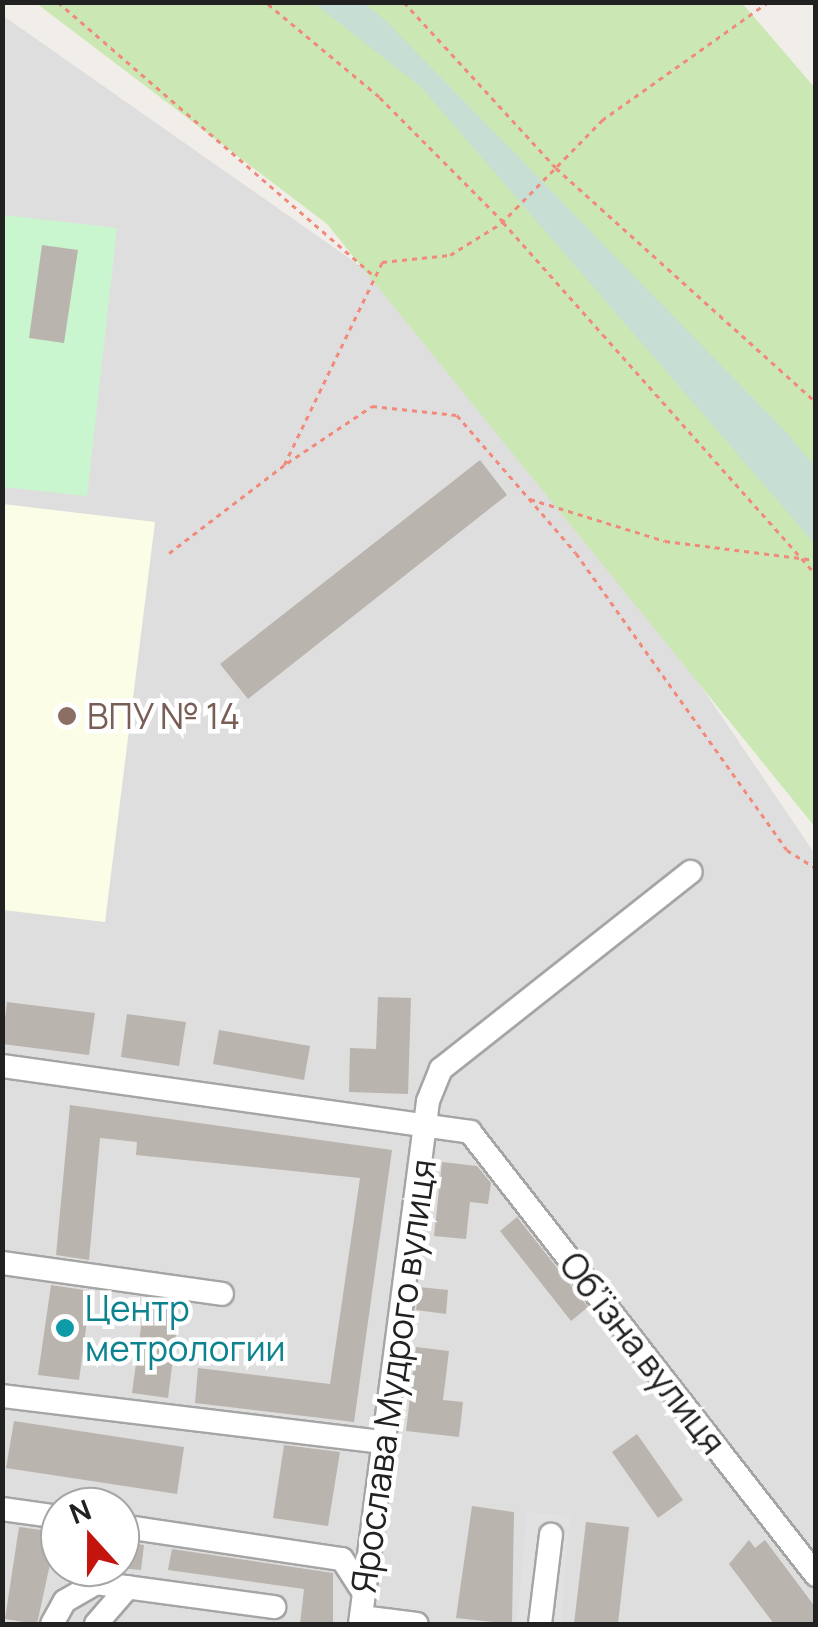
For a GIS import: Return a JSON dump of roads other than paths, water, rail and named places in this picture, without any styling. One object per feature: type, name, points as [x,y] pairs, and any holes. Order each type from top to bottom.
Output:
[{"type":"street","name":"Ярослава Мудрого вулиця","points":[[360,1621],[426,1127],[441,1069],[690,872]]},
{"type":"street","points":[[2,1066],[426,1127]]},
{"type":"street","name":"Об’їзна вулиця","points":[[426,1127],[470,1132],[816,1575]]},
{"type":"street","points":[[2,1263],[222,1294]]},
{"type":"street","points":[[2,1396],[384,1442]]},
{"type":"street","points":[[3,1511],[40,1516]]},
{"type":"street","points":[[140,1529],[342,1559],[364,1592]]},
{"type":"street","points":[[540,1624],[551,1535]]},
{"type":"street","points":[[96,1624],[128,1587]]},
{"type":"street","points":[[52,1624],[80,1588],[128,1587],[274,1607]]},
{"type":"street","points":[[360,1621],[417,1624]]},
{"type":"place","name":"ВПУ № 14","points":[[67,716]]},
{"type":"place","name":"Центр метрологии","points":[[65,1328]]}]
